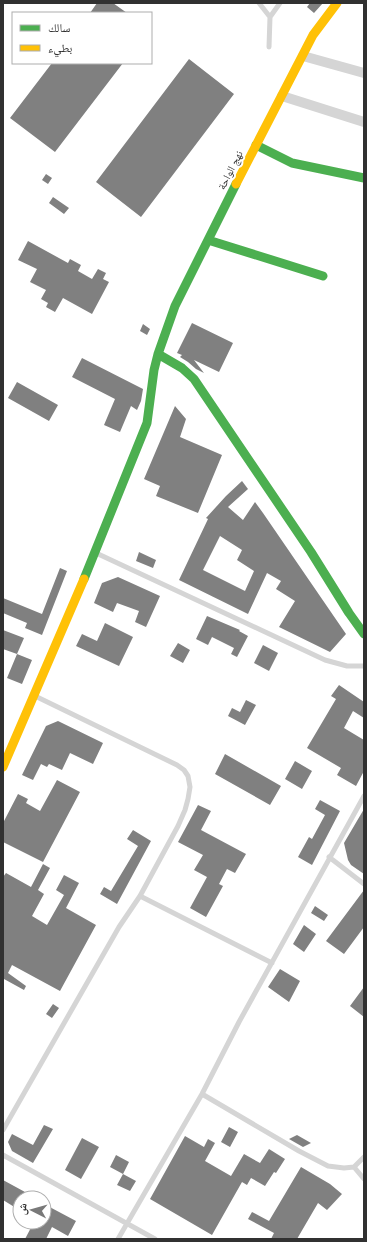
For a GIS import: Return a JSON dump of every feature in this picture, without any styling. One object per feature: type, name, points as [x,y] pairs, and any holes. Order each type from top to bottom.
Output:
[{"type":"street","name":"نهج الواحة","points":[[3,767],[95,553],[147,423],[154,370],[175,306],[313,35],[337,3]]},
{"type":"street","points":[[303,56],[364,73]]},
{"type":"street","points":[[282,96],[364,122]]},
{"type":"street","points":[[256,145],[292,163],[364,178]]},
{"type":"street","points":[[208,240],[323,276]]},
{"type":"street","points":[[158,354],[182,368],[194,379],[307,545],[349,613],[364,634]]},
{"type":"lane","points":[[259,3],[270,18]]},
{"type":"lane","points":[[268,47],[270,18],[280,3]]},
{"type":"lane","points":[[95,553],[325,660],[347,666],[364,666]]},
{"type":"lane","points":[[3,1130],[119,927],[140,896],[178,826],[185,810],[190,787],[188,776],[184,770],[177,765],[34,696]]},
{"type":"lane","points":[[118,1239],[202,1094],[239,1022],[364,796]]},
{"type":"lane","points":[[330,857],[364,884]]},
{"type":"lane","points":[[140,896],[272,963]]},
{"type":"lane","points":[[202,1094],[299,1151],[328,1166],[344,1168],[354,1167],[364,1157]]},
{"type":"lane","points":[[3,1155],[155,1239]]},
{"type":"lane","points":[[354,1167],[364,1179]]},
{"type":"building","points":[[97,3],[113,3],[126,12],[91,12]]},
{"type":"building","points":[[310,3],[323,3],[314,13],[307,7]]},
{"type":"building","points":[[189,59],[234,94],[141,217],[96,182]]},
{"type":"building","points":[[51,64],[122,64],[55,152],[10,118]]},
{"type":"building","points":[[46,174],[52,178],[48,184],[42,180]]},
{"type":"building","points":[[53,197],[69,208],[64,214],[49,203]]},
{"type":"building","points":[[28,241],[68,263],[70,259],[81,265],[78,271],[92,279],[98,269],[106,273],[103,279],[109,282],[92,314],[63,298],[55,312],[46,307],[48,303],[41,299],[46,290],[30,282],[37,269],[18,260]]},
{"type":"building","points":[[192,323],[233,343],[219,372],[194,360],[204,373],[196,369],[180,357],[182,355],[177,353]]},
{"type":"building","points":[[143,324],[150,329],[147,335],[140,331]]},
{"type":"building","points":[[82,358],[143,389],[141,401],[137,410],[131,406],[120,432],[104,425],[115,399],[72,377]]},
{"type":"building","points":[[17,382],[58,405],[49,421],[8,398]]},
{"type":"building","points":[[175,406],[186,419],[180,437],[222,455],[198,513],[156,496],[160,486],[144,479]]},
{"type":"building","points":[[242,481],[248,489],[228,507],[243,520],[255,502],[346,634],[330,652],[279,627],[295,601],[276,589],[281,581],[267,573],[248,614],[179,580],[208,519],[206,518]],"holes":[[[220,536],[242,550],[237,560],[254,571],[245,591],[203,570]]]},
{"type":"building","points":[[139,552],[156,560],[153,568],[136,561]]},
{"type":"building","points":[[60,568],[67,571],[42,635],[25,628],[27,623],[3,613],[3,598],[42,614]]},
{"type":"building","points":[[118,577],[160,596],[146,627],[135,622],[139,611],[117,603],[113,612],[94,603],[102,583]]},
{"type":"building","points":[[207,616],[240,630],[239,631],[248,636],[237,657],[231,654],[234,648],[212,637],[208,645],[196,639]]},
{"type":"building","points":[[105,623],[133,637],[119,666],[76,646],[82,634],[97,641]]},
{"type":"building","points":[[3,630],[24,638],[17,654],[3,649]]},
{"type":"building","points":[[178,643],[190,650],[183,663],[170,656]]},
{"type":"building","points":[[263,645],[278,653],[269,671],[254,663]]},
{"type":"building","points":[[17,654],[32,660],[22,684],[7,678]]},
{"type":"building","points":[[339,685],[364,702],[364,718],[353,711],[344,728],[364,740],[364,771],[356,786],[337,775],[341,768],[307,748],[336,699],[331,696]]},
{"type":"building","points":[[246,700],[256,705],[245,725],[228,716],[232,708],[240,712]]},
{"type":"building","points":[[58,721],[103,743],[93,764],[70,753],[62,770],[49,764],[47,767],[41,764],[33,780],[22,775],[46,726]]},
{"type":"building","points":[[225,754],[281,786],[270,805],[215,774]]},
{"type":"building","points":[[295,761],[312,771],[302,789],[285,779]]},
{"type":"building","points":[[57,780],[80,792],[43,862],[3,842],[3,823],[18,794],[28,799],[26,803],[40,811]]},
{"type":"building","points":[[320,800],[340,811],[312,865],[298,857],[309,837],[312,839],[325,815],[315,809]]},
{"type":"building","points":[[198,805],[211,811],[201,830],[246,854],[235,873],[227,869],[219,884],[223,886],[206,917],[190,908],[207,877],[194,870],[203,855],[178,842]]},
{"type":"building","points":[[364,809],[364,874],[351,865],[348,860],[344,843]]},
{"type":"building","points":[[133,830],[151,841],[117,904],[100,894],[104,887],[111,891],[138,846],[127,839]]},
{"type":"building","points":[[43,864],[50,868],[38,890],[44,894],[32,916],[47,925],[64,895],[56,890],[64,875],[79,883],[66,908],[96,925],[60,991],[12,965],[8,973],[26,986],[24,990],[4,979],[3,980],[3,877],[6,873],[31,887]]},
{"type":"building","points":[[364,890],[364,927],[344,954],[326,941]]},
{"type":"building","points":[[315,906],[328,915],[324,921],[311,913]]},
{"type":"building","points":[[304,925],[316,934],[304,952],[293,944]]},
{"type":"building","points":[[280,969],[300,981],[289,1002],[268,987]]},
{"type":"building","points":[[364,987],[364,1017],[350,1006]]},
{"type":"building","points":[[53,1004],[59,1008],[52,1018],[46,1014]]},
{"type":"building","points":[[44,1125],[53,1129],[33,1163],[12,1151],[8,1142],[12,1134],[33,1145]]},
{"type":"building","points":[[229,1127],[238,1132],[230,1147],[221,1142]]},
{"type":"building","points":[[297,1135],[311,1143],[303,1147],[289,1139]]},
{"type":"building","points":[[185,1136],[204,1147],[208,1139],[215,1143],[205,1161],[231,1176],[244,1154],[260,1163],[269,1149],[285,1159],[265,1186],[251,1178],[247,1185],[242,1182],[212,1235],[150,1199]]},
{"type":"building","points":[[82,1138],[99,1147],[81,1179],[65,1170]]},
{"type":"building","points":[[116,1155],[129,1162],[123,1174],[110,1167]]},
{"type":"building","points":[[301,1167],[330,1184],[342,1194],[327,1210],[318,1203],[297,1239],[271,1239],[274,1233],[248,1219],[252,1212],[269,1221]]},
{"type":"building","points":[[123,1174],[136,1181],[130,1191],[117,1185]]},
{"type":"building","points":[[3,1180],[21,1190],[12,1190],[12,1206],[3,1200]]},
{"type":"building","points":[[52,1208],[76,1221],[68,1236],[52,1227]]},
{"type":"building","points":[[30,1230],[50,1230],[46,1239],[25,1239]]},
{"type":"traffic: fast","points":[[256,145],[292,163],[364,178]]},
{"type":"traffic: fast","points":[[84,579],[147,423],[154,370],[175,306],[236,184]]},
{"type":"traffic: fast","points":[[208,240],[323,276]]},
{"type":"traffic: fast","points":[[158,354],[182,368],[194,379],[311,552],[364,634]]},
{"type":"traffic: slow","points":[[236,184],[313,35],[337,3]]},
{"type":"traffic: slow","points":[[3,767],[84,579]]}]
